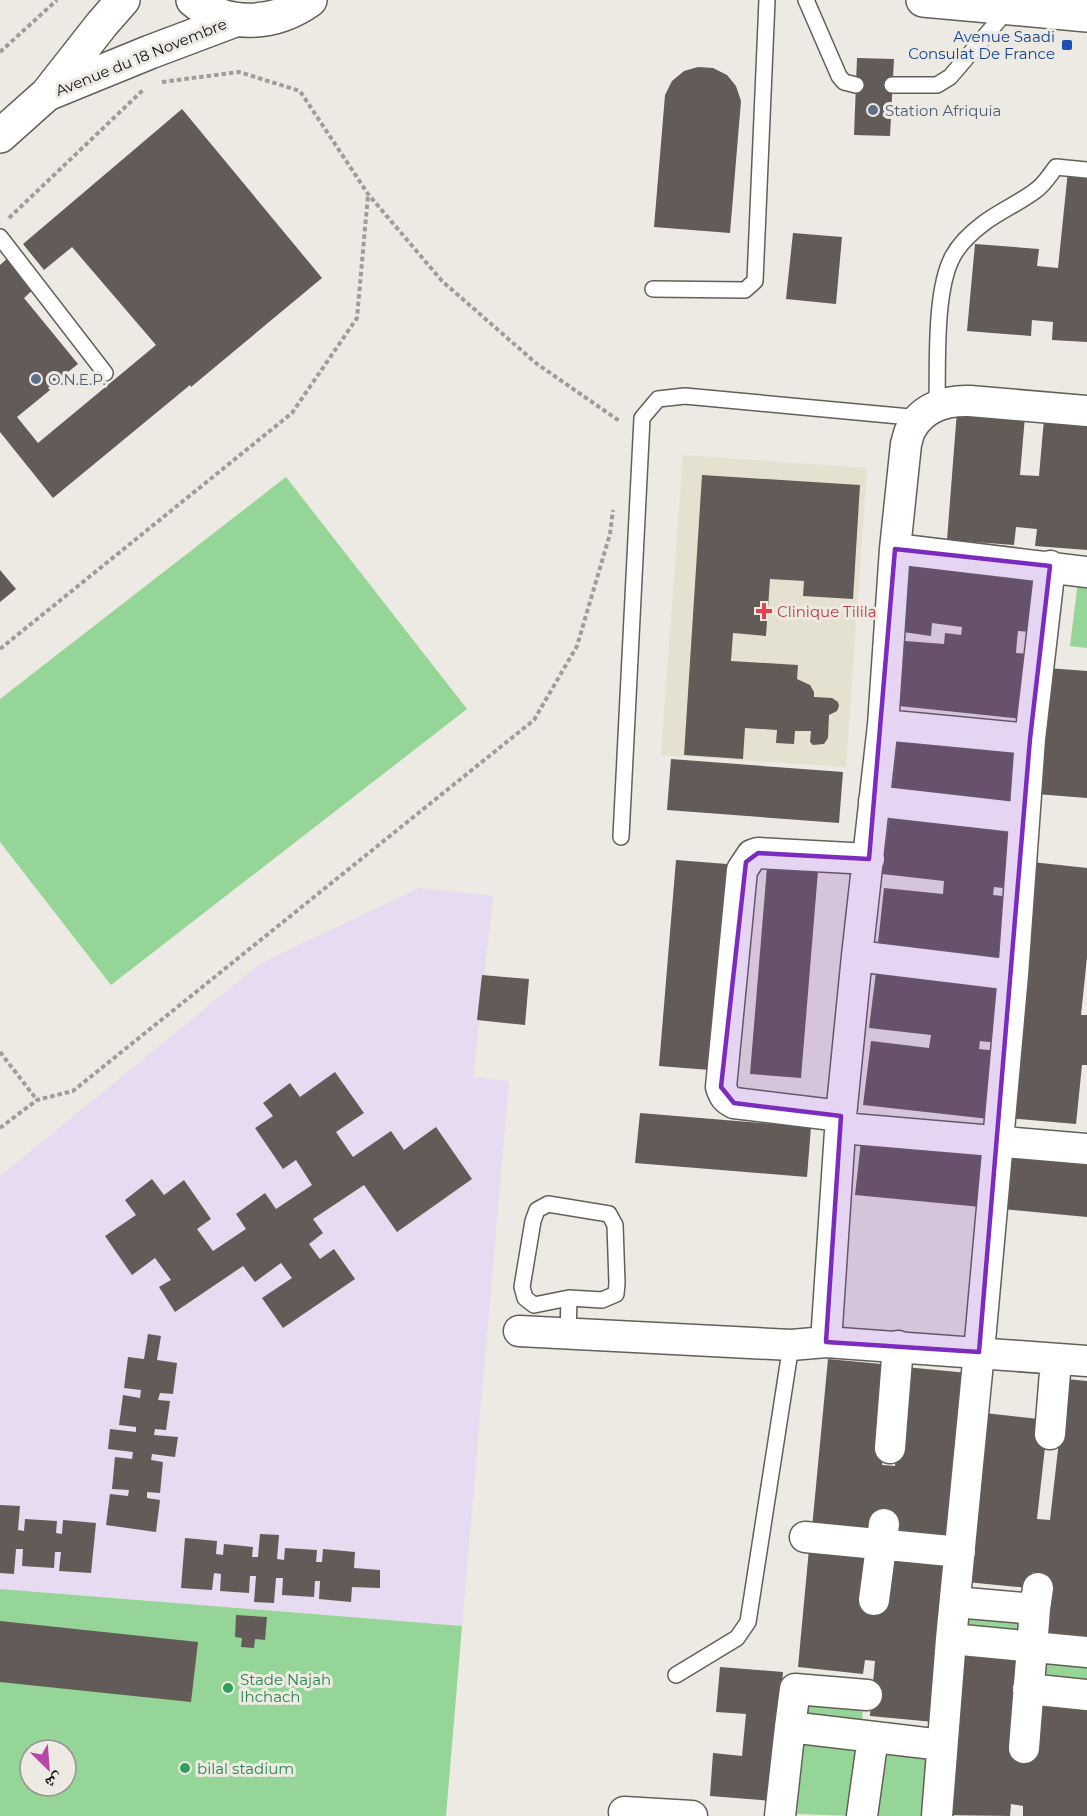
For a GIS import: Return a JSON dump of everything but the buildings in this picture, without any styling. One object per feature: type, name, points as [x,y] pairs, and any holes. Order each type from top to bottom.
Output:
[{"type":"street","name":"Avenue du 18 Novembre","points":[[0,136],[47,94],[123,0]]},
{"type":"street","points":[[193,0],[203,9],[235,20],[266,20],[296,10],[310,0]]},
{"type":"street","points":[[923,0],[1087,15]]},
{"type":"street","name":"Avenue du 18 Novembre","points":[[47,94],[235,20]]},
{"type":"street","points":[[826,1342],[841,1122],[883,724],[895,549],[906,444],[910,429],[929,412],[952,400],[1087,411]]},
{"type":"street","points":[[895,549],[1087,572]]},
{"type":"street","points":[[937,1816],[951,1639],[1013,975],[1030,739],[1050,566]]},
{"type":"street","points":[[883,724],[1030,739]]},
{"type":"street","points":[[874,801],[1024,818]]},
{"type":"street","points":[[869,859],[758,853],[752,855],[742,870],[721,1087],[726,1099],[734,1103],[841,1122],[1087,1149]]},
{"type":"street","points":[[857,956],[1013,975]]},
{"type":"street","points":[[519,1331],[791,1345],[826,1342],[1087,1361]]},
{"type":"street","points":[[890,1448],[898,1346]]},
{"type":"street","points":[[1050,1434],[1056,1360]]},
{"type":"street","points":[[805,1537],[882,1534],[960,1552]]},
{"type":"street","points":[[874,1600],[882,1534]]},
{"type":"street","points":[[955,1602],[1037,1599],[1024,1748]]},
{"type":"street","points":[[951,1639],[1087,1652]]},
{"type":"street","points":[[780,1816],[795,1689],[868,1686],[868,1737],[862,1816]]},
{"type":"street","points":[[1028,1689],[1087,1695]]},
{"type":"street","points":[[790,1728],[942,1744]]},
{"type":"street","points":[[624,1812],[692,1816]]},
{"type":"lane","points":[[653,289],[745,290],[755,281],[768,0]]},
{"type":"lane","points":[[806,0],[839,76],[844,82],[856,85]]},
{"type":"lane","points":[[892,85],[931,86],[950,77],[1010,8]]},
{"type":"lane","points":[[621,837],[642,418],[658,399],[685,396],[929,412],[940,304],[952,257],[960,244],[983,224],[1036,191],[1056,167],[1087,170]]},
{"type":"lane","points":[[0,237],[105,373]]},
{"type":"lane","points":[[548,1204],[602,1211],[609,1214],[615,1225],[616,1294],[602,1300],[569,1298],[534,1305],[525,1298],[522,1287],[533,1221],[537,1210],[548,1204]]},
{"type":"lane","points":[[568,1334],[569,1298]]},
{"type":"lane","points":[[676,1675],[737,1638],[748,1622],[791,1345]]},
{"type":"path","points":[[0,52],[57,0]]},
{"type":"path","points":[[160,82],[239,72],[300,91],[368,194],[442,281],[537,364],[621,422]]},
{"type":"path","points":[[8,219],[149,84]]},
{"type":"path","points":[[0,649],[292,414],[357,318],[368,194]]},
{"type":"path","points":[[0,1128],[37,1100],[73,1091],[534,720],[578,646],[610,534],[614,501]]},
{"type":"path","points":[[0,1052],[37,1100]]},
{"type":"highlighted area","points":[[895,549],[1050,566],[1030,739],[979,1352],[826,1342],[841,1116],[734,1103],[721,1087],[746,862],[758,853],[869,859]]},
{"type":"shaded area","name":"Clinique Tilila","points":[[683,455],[867,468],[846,767],[661,755]]},
{"type":"shaded area","points":[[419,888],[493,896],[473,1077],[509,1081],[462,1626],[0,1589],[0,1176],[261,963]]},
{"type":"green space","points":[[286,477],[467,709],[111,985],[0,842],[0,699]]},
{"type":"green space","points":[[1078,581],[1087,582],[1087,648],[1070,646]]},
{"type":"green space","name":"Stade Najah Ihchach","points":[[0,1589],[462,1626],[446,1816],[0,1816]]},
{"type":"green space","points":[[969,1599],[1029,1605],[1026,1636],[966,1630]]},
{"type":"green space","points":[[1040,1657],[1087,1661],[1087,1693],[1037,1688]]},
{"type":"green space","points":[[805,1691],[864,1697],[861,1733],[801,1725]]},
{"type":"green space","points":[[803,1738],[862,1745],[856,1816],[797,1814]]},
{"type":"green space","points":[[881,1748],[936,1753],[932,1816],[876,1816]]},
{"type":"place","name":"Avenue Saadi Consulat De France","points":[[1067,45]]},
{"type":"place","name":"Station Afriquia","points":[[873,110]]},
{"type":"place","name":"O.N.E.P.","points":[[36,379]]},
{"type":"place","name":"Clinique Tilila","points":[[764,611]]},
{"type":"place","name":"Stade Najah Ihchach","points":[[228,1688]]},
{"type":"place","name":"bilal stadium","points":[[185,1768]]}]
